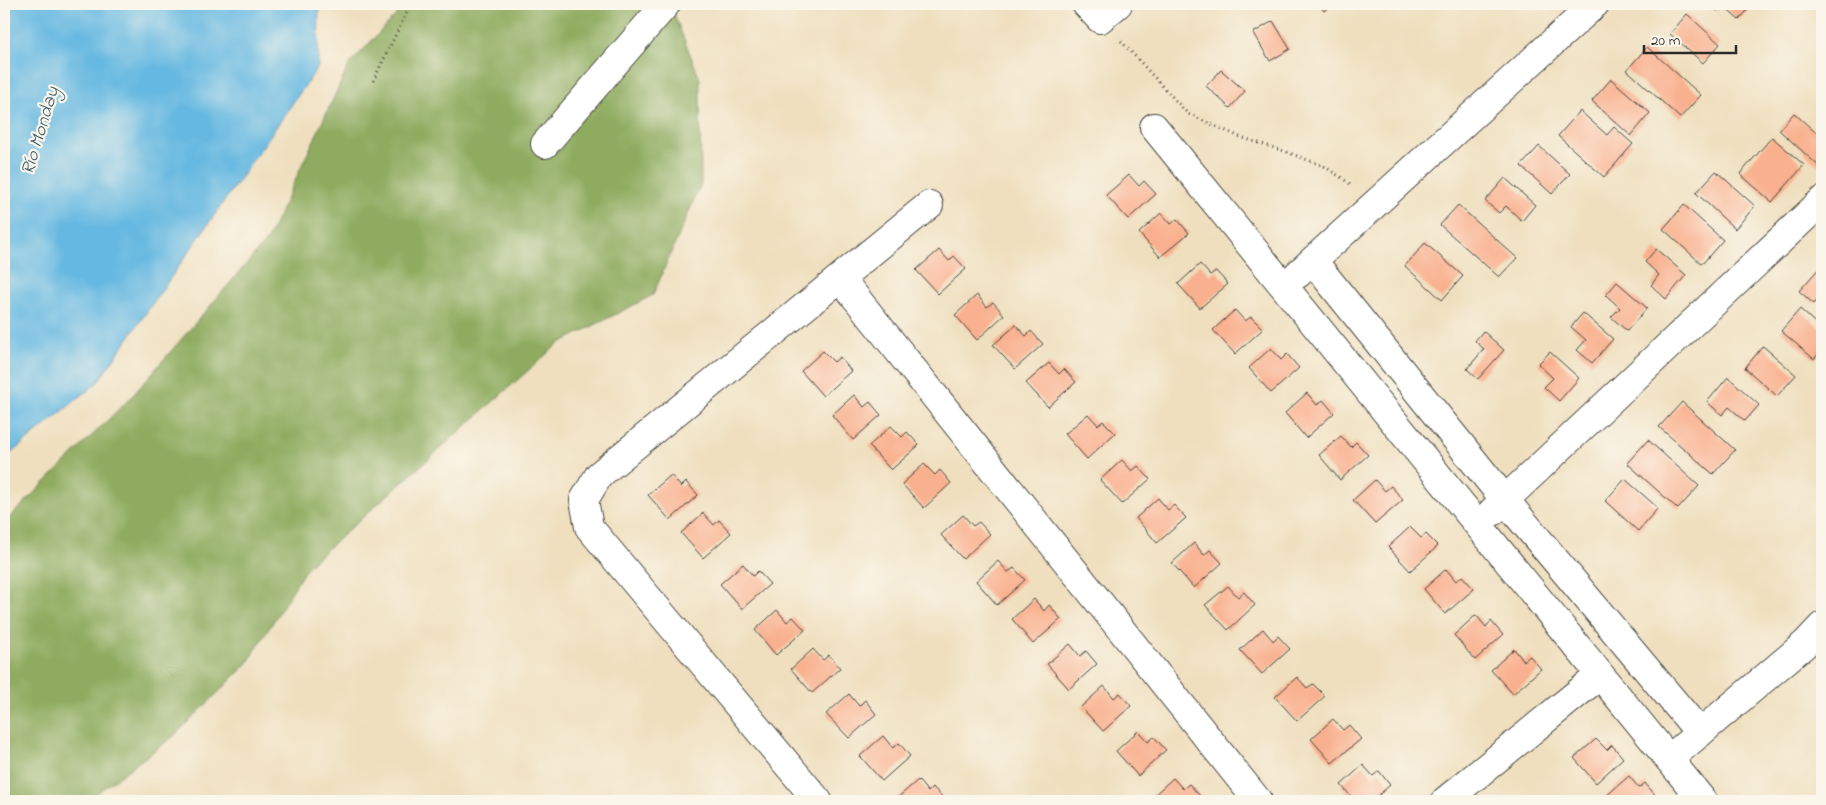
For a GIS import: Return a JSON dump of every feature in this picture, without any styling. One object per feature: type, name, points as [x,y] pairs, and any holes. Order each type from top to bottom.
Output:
[{"type":"street","points":[[545,144],[666,4]]},
{"type":"street","points":[[1284,287],[1596,4]]},
{"type":"street","points":[[1154,127],[1703,801]]},
{"type":"street","points":[[1478,525],[1822,201]]},
{"type":"street","points":[[818,801],[589,527],[584,500],[599,475],[841,279],[929,205]]},
{"type":"street","points":[[1313,261],[1505,500],[1700,733]]},
{"type":"street","points":[[841,279],[1258,801]]},
{"type":"street","points":[[1669,760],[1804,644],[1822,626]]},
{"type":"street","points":[[1445,801],[1600,674]]},
{"type":"path","points":[[373,81],[411,4]]},
{"type":"path","points":[[1101,9],[1137,57],[1188,114],[1240,137],[1284,150],[1324,166],[1377,203]]},
{"type":"green space","points":[[406,4],[670,4],[700,79],[701,184],[653,295],[558,344],[307,567],[247,664],[174,736],[86,801],[4,801],[4,523],[134,394],[267,240],[349,65]]},
{"type":"water","name":"Río Monday","points":[[4,4],[319,4],[318,67],[97,383],[4,459]]},
{"type":"building","points":[[1319,4],[1333,4],[1324,11]]},
{"type":"building","points":[[1709,4],[1752,5],[1739,20],[1722,5],[1717,11]]},
{"type":"building","points":[[1687,14],[1720,44],[1703,63],[1670,34]]},
{"type":"building","points":[[1273,21],[1290,49],[1270,61],[1253,33]]},
{"type":"building","points":[[1647,47],[1701,95],[1680,118],[1627,70]]},
{"type":"building","points":[[1221,70],[1245,91],[1230,108],[1206,86]]},
{"type":"building","points":[[1611,79],[1650,113],[1631,136],[1592,101]]},
{"type":"building","points":[[1580,111],[1607,135],[1614,127],[1633,144],[1604,177],[1558,136]]},
{"type":"building","points":[[1794,113],[1822,138],[1822,169],[1779,130]]},
{"type":"building","points":[[1772,137],[1804,165],[1772,202],[1740,174]]},
{"type":"building","points":[[1539,146],[1570,174],[1552,194],[1521,166]]},
{"type":"building","points":[[1716,171],[1755,206],[1735,229],[1696,193]]},
{"type":"building","points":[[1129,175],[1139,186],[1144,181],[1156,194],[1128,219],[1106,195]]},
{"type":"building","points":[[1505,178],[1535,205],[1522,221],[1506,206],[1499,213],[1485,201]]},
{"type":"building","points":[[1458,205],[1517,258],[1499,277],[1440,225]]},
{"type":"building","points":[[1684,205],[1723,240],[1702,264],[1663,229]]},
{"type":"building","points":[[1161,213],[1171,224],[1177,219],[1189,233],[1160,257],[1139,233]]},
{"type":"building","points":[[1425,243],[1463,276],[1442,300],[1405,266]]},
{"type":"building","points":[[1656,249],[1686,275],[1666,299],[1651,285],[1659,275],[1645,262]]},
{"type":"building","points":[[939,250],[949,261],[954,256],[966,269],[938,294],[916,270]]},
{"type":"building","points":[[1200,264],[1210,275],[1216,271],[1228,284],[1200,308],[1178,284]]},
{"type":"building","points":[[1822,265],[1822,296],[1814,304],[1799,291]]},
{"type":"building","points":[[1617,282],[1647,308],[1627,331],[1611,317],[1620,308],[1606,295]]},
{"type":"building","points":[[977,295],[987,307],[993,302],[1004,315],[977,340],[955,315]]},
{"type":"building","points":[[1800,309],[1822,329],[1822,350],[1814,359],[1781,331]]},
{"type":"building","points":[[1235,310],[1245,321],[1251,317],[1263,329],[1235,354],[1213,330]]},
{"type":"building","points":[[1583,313],[1613,339],[1592,363],[1577,350],[1586,340],[1571,327]]},
{"type":"building","points":[[1016,325],[1026,336],[1031,331],[1043,344],[1015,369],[993,345]]},
{"type":"building","points":[[1483,331],[1504,350],[1478,379],[1467,369],[1484,349],[1475,341]]},
{"type":"building","points":[[1763,346],[1796,375],[1777,396],[1745,368]]},
{"type":"building","points":[[1271,348],[1281,360],[1287,354],[1299,368],[1271,393],[1249,368]]},
{"type":"building","points":[[823,351],[834,362],[840,357],[851,371],[823,396],[801,371]]},
{"type":"building","points":[[1550,352],[1579,378],[1559,401],[1544,387],[1553,378],[1538,364]]},
{"type":"building","points":[[1049,363],[1059,374],[1064,369],[1076,382],[1048,407],[1026,383]]},
{"type":"building","points":[[1728,377],[1759,405],[1745,421],[1729,407],[1722,415],[1707,402]]},
{"type":"building","points":[[1307,393],[1317,405],[1323,400],[1334,413],[1306,438],[1285,413]]},
{"type":"building","points":[[854,395],[864,407],[870,402],[881,415],[853,440],[832,415]]},
{"type":"building","points":[[1682,402],[1735,450],[1713,474],[1659,427]]},
{"type":"building","points":[[1088,414],[1098,425],[1103,421],[1115,433],[1087,459],[1065,434]]},
{"type":"building","points":[[891,426],[902,437],[907,432],[919,445],[891,470],[869,446]]},
{"type":"building","points":[[1341,436],[1351,447],[1356,442],[1368,455],[1340,480],[1319,455]]},
{"type":"building","points":[[1648,440],[1699,486],[1678,509],[1627,463]]},
{"type":"building","points":[[1122,460],[1132,471],[1138,466],[1150,479],[1122,504],[1100,480]]},
{"type":"building","points":[[924,464],[935,475],[940,470],[951,483],[924,508],[902,484]]},
{"type":"building","points":[[671,475],[681,487],[686,482],[698,495],[670,520],[648,495]]},
{"type":"building","points":[[1625,479],[1658,508],[1638,531],[1605,501]]},
{"type":"building","points":[[1375,480],[1385,491],[1391,486],[1403,500],[1375,524],[1353,500]]},
{"type":"building","points":[[1158,498],[1168,510],[1174,505],[1186,518],[1157,543],[1136,518]]},
{"type":"building","points":[[703,513],[714,525],[719,520],[731,533],[703,558],[681,533]]},
{"type":"building","points":[[963,515],[973,526],[979,522],[990,534],[963,559],[941,535]]},
{"type":"building","points":[[1410,527],[1421,538],[1426,534],[1438,546],[1410,571],[1388,547]]},
{"type":"building","points":[[1194,543],[1204,555],[1210,550],[1222,563],[1194,588],[1172,563]]},
{"type":"building","points":[[998,561],[1008,572],[1014,568],[1025,580],[997,605],[976,581]]},
{"type":"building","points":[[743,564],[753,576],[758,571],[770,584],[742,609],[720,584]]},
{"type":"building","points":[[1446,569],[1456,581],[1462,576],[1474,589],[1445,614],[1424,589]]},
{"type":"building","points":[[1228,586],[1238,597],[1244,592],[1255,605],[1228,630],[1205,605]]},
{"type":"building","points":[[1034,599],[1044,611],[1049,605],[1061,619],[1033,644],[1012,619]]},
{"type":"building","points":[[777,610],[787,622],[793,617],[805,630],[776,655],[755,630]]},
{"type":"building","points":[[1476,615],[1486,627],[1491,621],[1503,635],[1475,660],[1454,635]]},
{"type":"building","points":[[1263,629],[1273,641],[1278,636],[1290,649],[1262,674],[1240,650]]},
{"type":"building","points":[[1070,644],[1080,656],[1086,651],[1097,664],[1069,689],[1047,664]]},
{"type":"building","points":[[813,649],[823,660],[829,655],[840,668],[812,693],[791,669]]},
{"type":"building","points":[[1514,649],[1524,661],[1530,656],[1541,669],[1513,694],[1491,670]]},
{"type":"building","points":[[1297,677],[1307,688],[1313,684],[1325,696],[1297,721],[1275,697]]},
{"type":"building","points":[[1104,686],[1114,698],[1120,693],[1131,706],[1103,731],[1081,707]]},
{"type":"building","points":[[849,694],[859,706],[865,700],[876,714],[849,738],[826,714]]},
{"type":"building","points":[[1333,719],[1343,730],[1349,725],[1361,739],[1332,763],[1311,739]]},
{"type":"building","points":[[1138,731],[1148,742],[1154,737],[1166,750],[1138,776],[1116,751]]},
{"type":"building","points":[[883,736],[893,748],[899,743],[910,756],[882,781],[860,756]]},
{"type":"building","points":[[1596,739],[1607,750],[1612,745],[1623,758],[1596,783],[1574,758]]},
{"type":"building","points":[[1363,765],[1373,776],[1379,771],[1390,785],[1372,801],[1355,801],[1341,785]]},
{"type":"building","points":[[1629,776],[1639,788],[1645,783],[1656,796],[1650,801],[1611,801],[1606,796]]},
{"type":"building","points":[[1173,778],[1183,789],[1189,784],[1201,797],[1196,801],[1154,801],[1151,798]]},
{"type":"building","points":[[918,780],[928,792],[933,787],[945,800],[895,800]]}]
